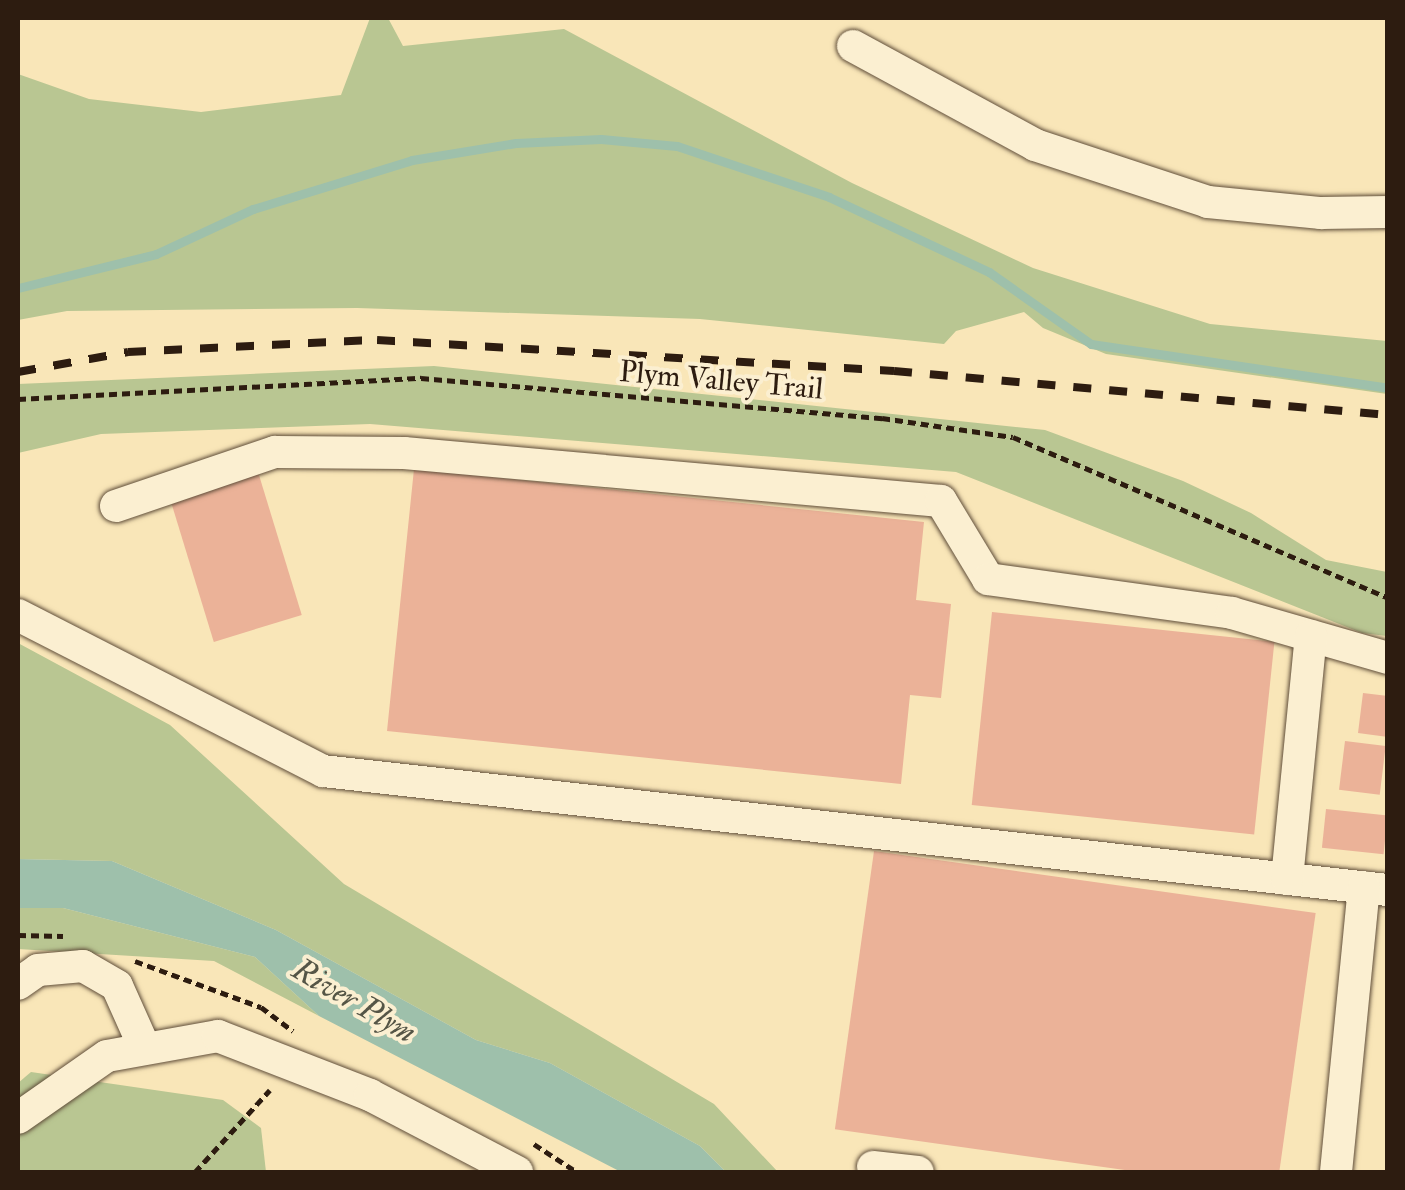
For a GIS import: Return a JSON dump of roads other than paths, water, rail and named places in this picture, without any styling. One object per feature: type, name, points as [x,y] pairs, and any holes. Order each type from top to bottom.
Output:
[{"type":"street","points":[[853,46],[1036,145],[1208,202],[1321,214],[1388,212]]},
{"type":"street","points":[[116,506],[275,452],[404,453],[941,501],[988,578],[1232,613],[1388,658]]},
{"type":"street","points":[[18,615],[323,771],[1376,889],[1336,1172]]},
{"type":"street","points":[[1287,879],[1312,636]]},
{"type":"street","points":[[18,984],[38,970],[82,966],[117,986],[143,1044]]},
{"type":"street","points":[[18,1118],[107,1056],[143,1044],[218,1036],[459,1136],[517,1172]]},
{"type":"street","points":[[873,1167],[918,1172]]},
{"type":"water","name":"River Plym","points":[[18,859],[112,861],[276,930],[476,1040],[550,1063],[700,1146],[726,1172],[621,1172],[319,1016],[255,957],[63,908],[18,908]]},
{"type":"waterway","points":[[18,288],[156,254],[253,209],[412,160],[516,143],[601,139],[677,146],[829,197],[989,272],[1091,344],[1388,388]]},
{"type":"railway","points":[[18,372],[128,352],[377,340],[894,371],[1388,415]]}]
